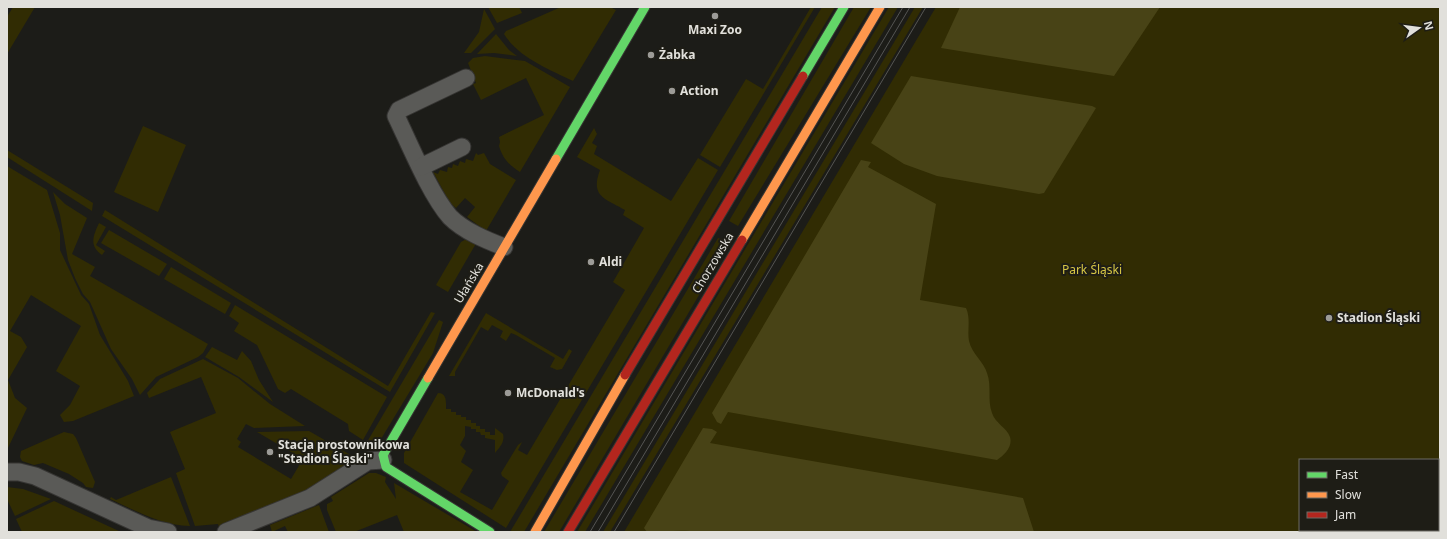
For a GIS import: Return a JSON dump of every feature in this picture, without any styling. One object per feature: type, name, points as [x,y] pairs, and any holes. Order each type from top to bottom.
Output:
[{"type":"main road","name":"Ułańska","points":[[383,460],[383,455],[388,445],[645,7]]},
{"type":"main road","name":"Chorzowska","points":[[535,532],[719,225],[844,7]]},
{"type":"main road","name":"Chorzowska","points":[[568,532],[738,237],[880,7]]},
{"type":"main road","points":[[383,460],[386,467],[490,532]]},
{"type":"street","points":[[466,78],[399,110],[396,116],[421,167],[451,218],[463,227],[504,248]]},
{"type":"street","points":[[421,167],[462,147]]},
{"type":"street","points":[[226,532],[310,498],[368,461],[383,460]]},
{"type":"street","points":[[7,472],[20,472],[35,476],[149,530],[168,532]]},
{"type":"green space","points":[[13,7],[35,7],[7,54],[7,17]]},
{"type":"green space","points":[[488,7],[519,7],[522,13],[497,23]]},
{"type":"green space","points":[[561,7],[610,7],[616,10],[573,81],[526,56],[510,42],[504,34],[506,31]]},
{"type":"green space","points":[[811,7],[815,7],[720,167],[700,155],[746,79],[763,89]]},
{"type":"green space","points":[[822,7],[835,7],[524,532],[510,532]]},
{"type":"green space","points":[[854,7],[871,7],[738,226],[729,221]]},
{"type":"green space","points":[[889,7],[898,7],[585,532],[577,532]]},
{"type":"green space","points":[[915,7],[923,7],[610,532],[603,532]]},
{"type":"green space","name":"Park Śląski","points":[[936,7],[1440,7],[1440,532],[624,532]]},
{"type":"green space","points":[[484,9],[495,29],[471,53],[464,53],[479,32]]},
{"type":"green space","points":[[496,34],[509,50],[517,56],[494,53],[477,54]]},
{"type":"green space","points":[[485,56],[525,61],[570,87],[520,172],[505,158],[499,146],[499,137],[544,115],[526,78],[481,100],[473,84],[476,83],[468,63],[473,58]]},
{"type":"green space","points":[[143,126],[186,145],[158,212],[114,192]]},
{"type":"green space","points":[[594,128],[597,134],[592,143],[597,146],[594,154],[671,201],[698,158],[718,170],[506,528],[404,463],[404,453],[438,393],[441,393],[446,401],[446,409],[451,409],[451,412],[456,412],[456,415],[461,415],[461,417],[466,417],[466,420],[471,420],[471,423],[476,423],[476,426],[480,426],[480,429],[485,429],[485,432],[490,432],[490,435],[495,435],[495,428],[503,434],[502,444],[495,453],[495,440],[485,438],[485,435],[481,435],[480,432],[476,432],[476,429],[471,429],[471,427],[465,426],[465,436],[460,445],[466,451],[461,462],[473,470],[460,492],[492,510],[509,481],[502,476],[501,473],[518,445],[522,442],[518,450],[527,455],[625,290],[613,282],[644,228],[623,215],[625,210],[601,196],[597,186],[597,179],[600,170],[577,157]]},
{"type":"green space","points":[[7,150],[93,203],[92,211],[7,157]]},
{"type":"green space","points":[[476,153],[478,155],[484,153],[490,164],[516,180],[486,231],[467,217],[475,207],[465,198],[456,208],[450,203],[433,172],[438,174],[440,170],[447,172],[448,167],[452,168],[453,164],[458,166],[460,161],[465,163],[466,159],[473,161]]},
{"type":"green space","points":[[7,166],[47,190],[60,233],[60,250],[81,295],[89,304],[100,335],[128,381],[134,396],[73,421],[64,422],[60,415],[70,405],[80,386],[56,371],[81,326],[31,295],[10,331],[21,337],[27,347],[8,380],[15,398],[27,408],[7,450]]},
{"type":"green space","points":[[53,192],[65,204],[87,218],[72,254],[95,267],[90,276],[208,344],[203,353],[198,357],[156,377],[140,395],[132,379],[111,349],[90,302],[83,294],[75,278],[68,260],[60,215]]},
{"type":"green space","points":[[105,210],[388,386],[431,312],[435,313],[390,392],[102,216]]},
{"type":"green space","points":[[99,223],[106,227],[96,245],[105,251],[102,255],[95,248],[93,240]]},
{"type":"green space","points":[[109,230],[167,264],[159,276],[101,243]]},
{"type":"green space","points":[[470,237],[478,240],[448,292],[436,285],[461,242]]},
{"type":"green space","points":[[718,238],[726,240],[728,246],[559,532],[544,532]]},
{"type":"green space","points":[[171,267],[231,303],[225,314],[164,279]]},
{"type":"green space","points":[[235,305],[387,397],[363,440],[349,431],[348,424],[291,389],[285,393],[278,389],[257,345],[234,331],[239,323],[229,316]]},
{"type":"green space","points":[[486,313],[563,359],[569,349],[572,351],[562,369],[557,370],[550,367],[555,358],[516,335],[511,333],[506,341],[500,337],[503,331],[492,325],[488,331],[481,327],[455,372],[455,376],[449,376]]},
{"type":"green space","points":[[439,320],[443,322],[433,353],[378,444],[367,442]]},
{"type":"green space","points":[[212,347],[237,360],[242,351],[251,361],[259,380],[273,402],[239,377],[205,357]]},
{"type":"green space","points":[[203,359],[238,378],[270,404],[305,426],[254,428],[246,424],[237,439],[241,442],[238,447],[291,479],[303,459],[257,432],[309,431],[349,454],[351,457],[344,463],[347,468],[311,491],[222,526],[219,527],[218,524],[195,526],[176,473],[185,469],[170,432],[216,413],[201,377],[149,398],[147,393],[160,379]]},
{"type":"green space","points":[[64,432],[73,434],[76,438],[95,482],[93,488],[86,487],[83,483],[69,474],[43,463],[34,465],[22,461],[20,457],[21,451]]},
{"type":"green space","points":[[369,473],[376,473],[386,477],[385,482],[396,499],[394,483],[477,532],[404,532],[397,515],[354,532],[336,532],[327,510],[327,504],[333,501],[331,497]]},
{"type":"green space","points":[[171,477],[190,526],[159,520],[139,513],[110,499],[111,497],[116,500]]},
{"type":"green space","points":[[7,487],[23,489],[51,499],[15,516],[7,499]]},
{"type":"green space","points":[[54,501],[121,532],[22,532],[16,519]]},
{"type":"green space","points":[[319,505],[329,532],[288,532],[285,526],[272,532],[270,525]]},
{"type":"shaded area","points":[[960,7],[1160,7],[1114,76],[941,48]]},
{"type":"shaded area","points":[[911,76],[1092,106],[1096,108],[1044,193],[1039,194],[937,176],[904,164],[871,143]]},
{"type":"shaded area","points":[[861,160],[871,162],[868,167],[936,204],[920,300],[966,308],[968,316],[969,341],[987,373],[992,413],[1006,431],[1011,441],[1005,453],[997,460],[728,412],[721,424],[717,422],[712,413]]},
{"type":"shaded area","points":[[703,428],[712,429],[717,432],[710,443],[1023,498],[1034,532],[647,532],[644,528]]},
{"type":"tram line","points":[[590,532],[903,7]]},
{"type":"tram line","points":[[598,532],[910,7]]},
{"type":"tram line","points":[[614,532],[926,7]]},
{"type":"traffic: fast","points":[[556,159],[645,7]]},
{"type":"traffic: fast","points":[[803,76],[844,7]]},
{"type":"traffic: fast","points":[[428,378],[383,455],[386,467],[490,532]]},
{"type":"traffic: slow","points":[[742,240],[880,7]]},
{"type":"traffic: slow","points":[[428,378],[556,159]]},
{"type":"traffic: slow","points":[[535,532],[625,375]]},
{"type":"traffic: jam","points":[[625,375],[803,76]]},
{"type":"traffic: jam","points":[[568,532],[742,240]]},
{"type":"place","name":"Maxi Zoo","points":[[715,16]]},
{"type":"place","name":"Żabka","points":[[651,55]]},
{"type":"place","name":"Action","points":[[672,91]]},
{"type":"place","name":"Aldi","points":[[591,262]]},
{"type":"place","name":"Stadion Śląski","points":[[1329,318]]},
{"type":"place","name":"McDonald's","points":[[508,393]]},
{"type":"place","name":"Stacja prostownikowa \"Stadion Śląski\"","points":[[270,452]]}]
